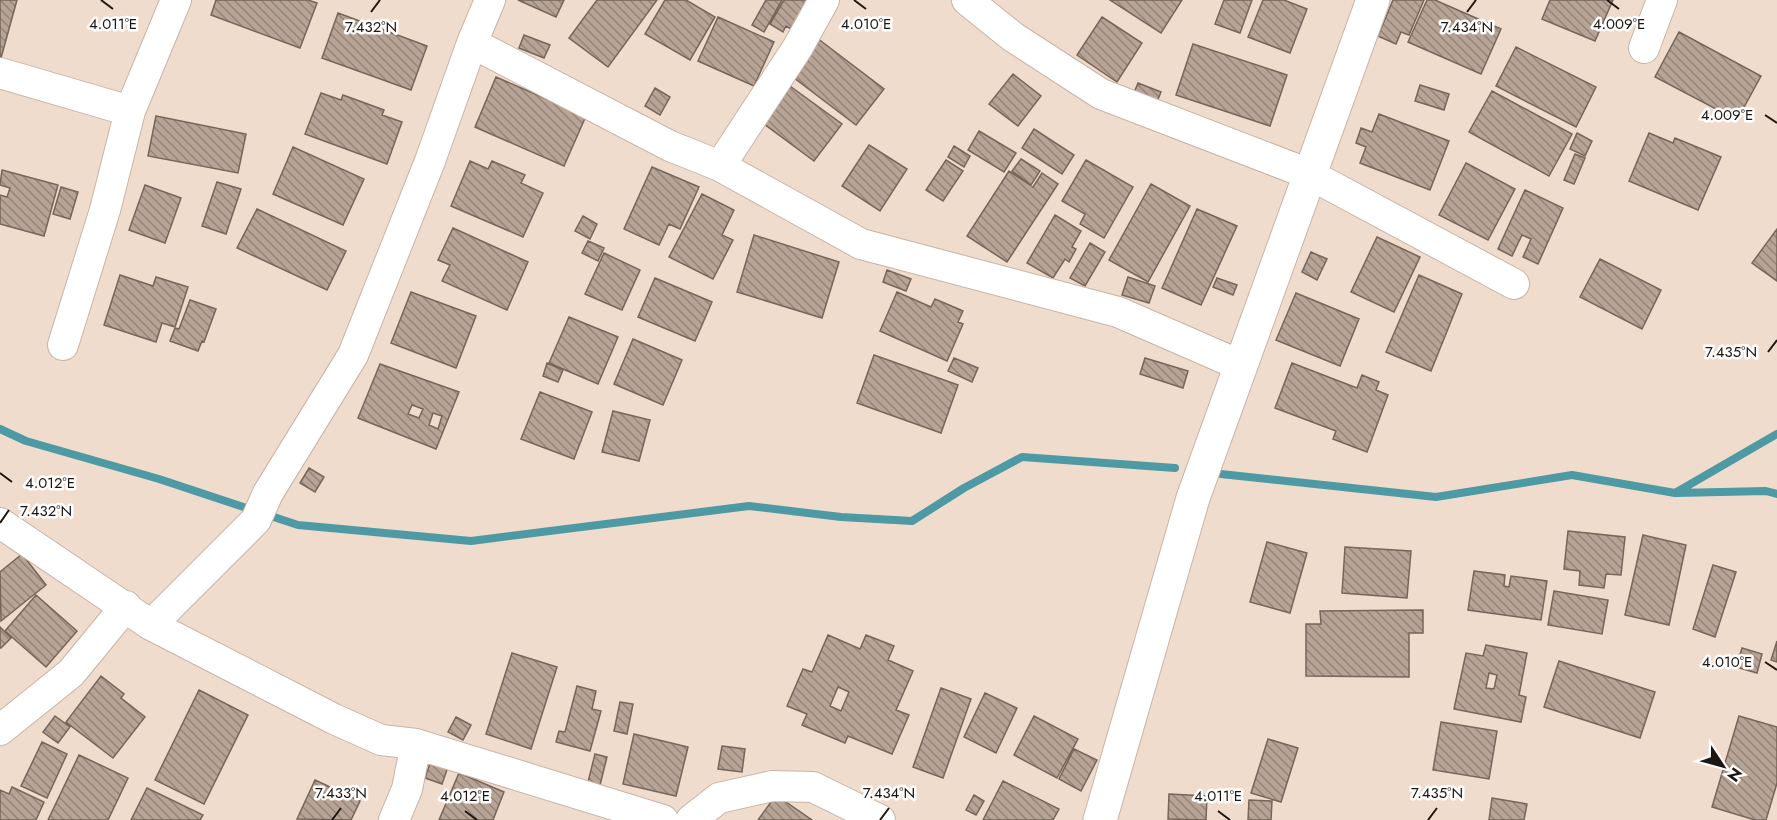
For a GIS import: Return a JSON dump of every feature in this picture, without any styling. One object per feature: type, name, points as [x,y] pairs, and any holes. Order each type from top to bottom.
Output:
[{"type":"street","points":[[63,345],[105,210],[130,111],[176,0]]},
{"type":"street","points":[[151,625],[262,507],[353,355],[430,161],[472,43],[490,0]]},
{"type":"street","points":[[720,166],[798,47],[824,0]]},
{"type":"street","points":[[967,0],[1013,37],[1101,94],[1309,174],[1515,284]]},
{"type":"street","points":[[1100,820],[1193,498],[1373,0]]},
{"type":"street","points":[[1644,48],[1662,0]]},
{"type":"street","points":[[472,43],[670,146],[720,166],[861,244],[1118,312],[1242,366]]},
{"type":"street","points":[[0,73],[130,111]]},
{"type":"street","points":[[0,523],[151,625],[334,719],[381,740],[416,744],[663,820]]},
{"type":"street","points":[[0,730],[72,673],[126,606]]},
{"type":"street","points":[[393,820],[407,789],[416,744]]},
{"type":"street","points":[[691,820],[719,798],[772,786],[813,787],[880,820]]},
{"type":"building","points":[[0,0],[17,0],[1,58],[0,57]]},
{"type":"building","points":[[216,0],[308,0],[317,3],[300,48],[211,15]]},
{"type":"building","points":[[518,0],[564,0],[556,17]]},
{"type":"building","points":[[597,0],[657,0],[608,67],[569,38]]},
{"type":"building","points":[[665,0],[686,0],[715,17],[690,60],[645,34]]},
{"type":"building","points":[[766,0],[782,0],[764,32],[752,25]]},
{"type":"building","points":[[784,0],[811,0],[793,30],[786,26],[783,32],[770,24]]},
{"type":"building","points":[[1110,0],[1182,0],[1161,33]]},
{"type":"building","points":[[1224,0],[1252,0],[1240,33],[1215,24]]},
{"type":"building","points":[[1263,0],[1284,0],[1307,9],[1290,53],[1248,37]]},
{"type":"building","points":[[1393,0],[1424,0],[1409,35],[1401,32],[1396,44],[1378,36]]},
{"type":"building","points":[[1427,0],[1435,0],[1501,29],[1481,74],[1408,42]]},
{"type":"building","points":[[1550,0],[1613,0],[1595,41],[1542,19]]},
{"type":"building","points":[[338,13],[427,46],[411,90],[322,58]]},
{"type":"building","points":[[718,17],[774,42],[754,86],[698,61]]},
{"type":"building","points":[[1102,17],[1142,43],[1117,82],[1077,55]]},
{"type":"building","points":[[1679,32],[1761,76],[1737,120],[1655,77]]},
{"type":"building","points":[[524,35],[550,45],[544,58],[519,48]]},
{"type":"building","points":[[817,38],[884,89],[856,125],[789,74]]},
{"type":"building","points":[[1193,44],[1287,75],[1270,126],[1176,95]]},
{"type":"building","points":[[1516,47],[1596,87],[1576,127],[1496,86]]},
{"type":"building","points":[[1013,74],[1041,96],[1018,126],[989,104]]},
{"type":"building","points":[[496,77],[586,116],[564,166],[475,127]]},
{"type":"building","points":[[783,81],[842,124],[814,161],[756,118]]},
{"type":"building","points":[[1138,83],[1161,92],[1154,109],[1131,100]]},
{"type":"building","points":[[1420,85],[1449,94],[1444,110],[1415,101]]},
{"type":"building","points":[[655,88],[670,97],[660,115],[645,106]]},
{"type":"building","points":[[1492,91],[1572,134],[1549,176],[1469,132]]},
{"type":"building","points":[[321,93],[341,100],[343,95],[384,110],[382,115],[402,122],[387,164],[305,134]]},
{"type":"building","points":[[1379,114],[1449,141],[1430,190],[1360,163],[1366,147],[1356,143],[1361,128],[1372,132]]},
{"type":"building","points":[[156,116],[246,134],[238,173],[148,156]]},
{"type":"building","points":[[1034,129],[1074,155],[1062,174],[1022,148]]},
{"type":"building","points":[[979,131],[1016,153],[1004,172],[968,150]]},
{"type":"building","points":[[1577,133],[1592,141],[1585,156],[1570,149]]},
{"type":"building","points":[[1649,133],[1673,143],[1675,138],[1721,157],[1698,210],[1629,181]]},
{"type":"building","points":[[869,145],[907,169],[880,211],[842,186]]},
{"type":"building","points":[[954,146],[970,156],[964,167],[948,157]]},
{"type":"building","points":[[293,147],[364,179],[343,225],[273,194]]},
{"type":"building","points":[[1575,154],[1585,158],[1574,184],[1564,180]]},
{"type":"building","points":[[1021,159],[1040,171],[1031,185],[1012,171]]},
{"type":"building","points":[[946,160],[963,171],[943,201],[926,190]]},
{"type":"building","points":[[1086,160],[1133,187],[1104,238],[1080,224],[1085,214],[1062,201]]},
{"type":"building","points":[[470,161],[488,169],[492,161],[525,175],[521,183],[543,193],[523,237],[451,206]]},
{"type":"building","points":[[1466,163],[1515,189],[1488,240],[1439,215]]},
{"type":"building","points":[[652,167],[699,187],[680,229],[669,224],[659,245],[624,229]]},
{"type":"building","points":[[2,170],[58,185],[44,236],[0,224],[0,195],[7,197],[10,188],[0,185]]},
{"type":"building","points":[[1009,171],[1033,187],[1042,173],[1058,184],[1007,262],[967,236]]},
{"type":"building","points":[[217,182],[241,189],[226,234],[202,226]]},
{"type":"building","points":[[1151,184],[1190,206],[1148,282],[1109,260]]},
{"type":"building","points":[[145,185],[181,198],[165,243],[129,230]]},
{"type":"building","points":[[61,187],[78,192],[70,219],[53,214]]},
{"type":"building","points":[[1525,190],[1563,208],[1538,264],[1523,257],[1531,239],[1522,235],[1512,256],[1498,249]]},
{"type":"building","points":[[702,194],[734,210],[722,235],[733,240],[713,279],[669,257]]},
{"type":"building","points":[[257,209],[346,251],[327,290],[237,248]]},
{"type":"building","points":[[1197,209],[1237,226],[1201,305],[1162,288]]},
{"type":"building","points":[[1055,215],[1081,231],[1072,247],[1076,249],[1069,262],[1065,259],[1053,278],[1027,263]]},
{"type":"building","points":[[583,216],[597,224],[590,239],[575,231]]},
{"type":"building","points":[[453,228],[528,262],[507,310],[442,281],[450,265],[438,260]]},
{"type":"building","points":[[1777,229],[1777,281],[1752,263]]},
{"type":"building","points":[[754,235],[839,262],[822,318],[737,292]]},
{"type":"building","points":[[1377,237],[1420,257],[1394,312],[1351,292]]},
{"type":"building","points":[[588,241],[604,248],[598,261],[582,253]]},
{"type":"building","points":[[1090,243],[1105,252],[1085,286],[1070,278]]},
{"type":"building","points":[[1311,252],[1327,259],[1317,280],[1302,272]]},
{"type":"building","points":[[604,253],[640,270],[622,310],[585,294]]},
{"type":"building","points":[[1600,259],[1661,290],[1642,329],[1580,297]]},
{"type":"building","points":[[887,270],[911,279],[906,291],[883,282]]},
{"type":"building","points":[[120,275],[153,286],[156,277],[188,287],[175,327],[162,323],[156,342],[104,325]]},
{"type":"building","points":[[1419,275],[1462,294],[1431,371],[1386,352]]},
{"type":"building","points":[[1128,277],[1155,286],[1149,303],[1122,295]]},
{"type":"building","points":[[655,278],[712,302],[695,341],[638,317]]},
{"type":"building","points":[[1217,278],[1237,285],[1233,295],[1213,287]]},
{"type":"building","points":[[411,292],[476,316],[456,368],[391,343]]},
{"type":"building","points":[[897,292],[931,307],[935,299],[963,311],[958,322],[963,324],[947,361],[880,331]]},
{"type":"building","points":[[1296,293],[1359,319],[1340,366],[1276,340]]},
{"type":"building","points":[[190,300],[216,309],[204,342],[202,341],[198,351],[170,341],[175,328],[179,329]]},
{"type":"building","points":[[569,317],[618,337],[598,384],[549,363]]},
{"type":"building","points":[[633,339],[682,360],[663,405],[614,384]]},
{"type":"building","points":[[874,355],[958,385],[941,433],[857,403]]},
{"type":"building","points":[[954,358],[978,368],[972,382],[948,371]]},
{"type":"building","points":[[1145,358],[1188,371],[1183,388],[1140,374]]},
{"type":"building","points":[[547,363],[563,370],[558,382],[543,376]]},
{"type":"building","points":[[1292,363],[1357,388],[1362,375],[1379,382],[1376,390],[1388,395],[1367,452],[1333,439],[1336,431],[1275,408]]},
{"type":"building","points":[[380,364],[459,392],[436,449],[358,418]],"holes":[[[412,405],[423,409],[419,418],[408,414]],[[433,413],[442,416],[438,429],[429,425]]]},
{"type":"building","points":[[540,392],[592,412],[574,459],[521,439]]},
{"type":"building","points":[[613,411],[650,420],[639,461],[602,452]]},
{"type":"building","points":[[309,468],[324,477],[315,492],[300,483]]},
{"type":"building","points":[[1568,531],[1625,537],[1621,575],[1606,574],[1604,588],[1579,585],[1580,571],[1564,569]]},
{"type":"building","points":[[1643,535],[1686,545],[1669,625],[1625,615]]},
{"type":"building","points":[[1267,542],[1307,553],[1290,613],[1250,602]]},
{"type":"building","points":[[1345,547],[1411,551],[1407,598],[1342,593]]},
{"type":"building","points":[[22,554],[46,585],[1,621],[0,572]]},
{"type":"building","points":[[1713,565],[1736,572],[1715,637],[1693,629]]},
{"type":"building","points":[[1474,571],[1505,575],[1504,586],[1509,587],[1511,576],[1547,581],[1541,620],[1468,610]]},
{"type":"building","points":[[1554,591],[1608,600],[1602,634],[1548,625]]},
{"type":"building","points":[[36,595],[77,631],[46,667],[5,631]]},
{"type":"building","points":[[1423,610],[1423,633],[1409,633],[1409,677],[1306,676],[1306,624],[1321,624],[1320,611]]},
{"type":"building","points":[[0,627],[11,638],[1,648],[0,648]]},
{"type":"building","points":[[828,635],[860,649],[866,635],[894,646],[888,660],[913,671],[896,710],[909,715],[892,754],[848,736],[845,743],[802,725],[807,714],[787,706],[803,669],[812,672]],"holes":[[[838,687],[849,692],[841,711],[830,706]]]},
{"type":"building","points":[[1777,641],[1777,662],[1771,660]]},
{"type":"building","points":[[1486,645],[1527,653],[1519,695],[1526,697],[1521,722],[1454,709],[1466,653],[1483,656]],"holes":[[[1489,673],[1497,675],[1494,689],[1486,688]]]},
{"type":"building","points":[[1742,648],[1762,654],[1757,673],[1736,667]]},
{"type":"building","points":[[512,653],[557,667],[531,749],[486,734]]},
{"type":"building","points":[[1559,661],[1655,692],[1640,738],[1544,707]]},
{"type":"building","points":[[101,676],[124,694],[121,698],[145,717],[113,758],[66,722]]},
{"type":"building","points":[[577,686],[596,691],[592,709],[601,711],[590,751],[556,742],[559,731],[565,732]]},
{"type":"building","points":[[941,688],[971,699],[943,778],[913,767]]},
{"type":"building","points":[[199,690],[248,715],[204,804],[155,780]]},
{"type":"building","points":[[985,693],[1017,708],[996,753],[964,737]]},
{"type":"building","points":[[620,702],[633,704],[627,734],[614,731]]},
{"type":"building","points":[[55,716],[70,727],[58,743],[43,732]]},
{"type":"building","points":[[1034,716],[1078,739],[1057,778],[1014,755]]},
{"type":"building","points":[[1739,716],[1777,727],[1777,783],[1766,820],[1755,820],[1712,807]]},
{"type":"building","points":[[456,717],[471,725],[463,740],[448,732]]},
{"type":"building","points":[[1441,722],[1497,731],[1489,779],[1433,770]]},
{"type":"building","points":[[634,734],[688,747],[676,796],[623,784]]},
{"type":"building","points":[[1268,739],[1298,748],[1281,802],[1251,793]]},
{"type":"building","points":[[42,742],[67,754],[47,798],[21,786]]},
{"type":"building","points":[[722,746],[745,749],[742,772],[718,769]]},
{"type":"building","points":[[1074,749],[1097,760],[1081,791],[1059,779]]},
{"type":"building","points":[[595,754],[607,757],[600,785],[588,782]]},
{"type":"building","points":[[79,755],[128,778],[108,820],[48,820]]},
{"type":"building","points":[[432,758],[449,764],[442,784],[425,778]]},
{"type":"building","points":[[459,773],[504,792],[493,820],[439,820]]},
{"type":"building","points":[[315,780],[360,801],[351,820],[297,819]]},
{"type":"building","points":[[1003,781],[1059,809],[1053,820],[983,820]]},
{"type":"building","points":[[12,787],[44,802],[36,820],[0,820],[0,790],[9,794]]},
{"type":"building","points":[[147,788],[203,815],[200,820],[131,820]]},
{"type":"building","points":[[1169,794],[1207,796],[1206,820],[1168,819]]},
{"type":"building","points":[[776,795],[812,820],[758,820]]},
{"type":"building","points":[[974,795],[984,801],[976,815],[966,810]]},
{"type":"building","points":[[1492,798],[1527,804],[1524,820],[1489,820]]},
{"type":"building","points":[[1249,800],[1272,801],[1271,820],[1248,820]]},
{"type":"waterway","points":[[0,429],[26,441],[159,479],[298,525],[471,541],[749,506],[841,517],[912,521],[964,488],[1022,457],[1175,468]]},
{"type":"waterway","points":[[1221,474],[1436,497],[1572,475],[1675,493],[1777,434]]},
{"type":"waterway","points":[[1676,493],[1766,491],[1777,494]]}]
